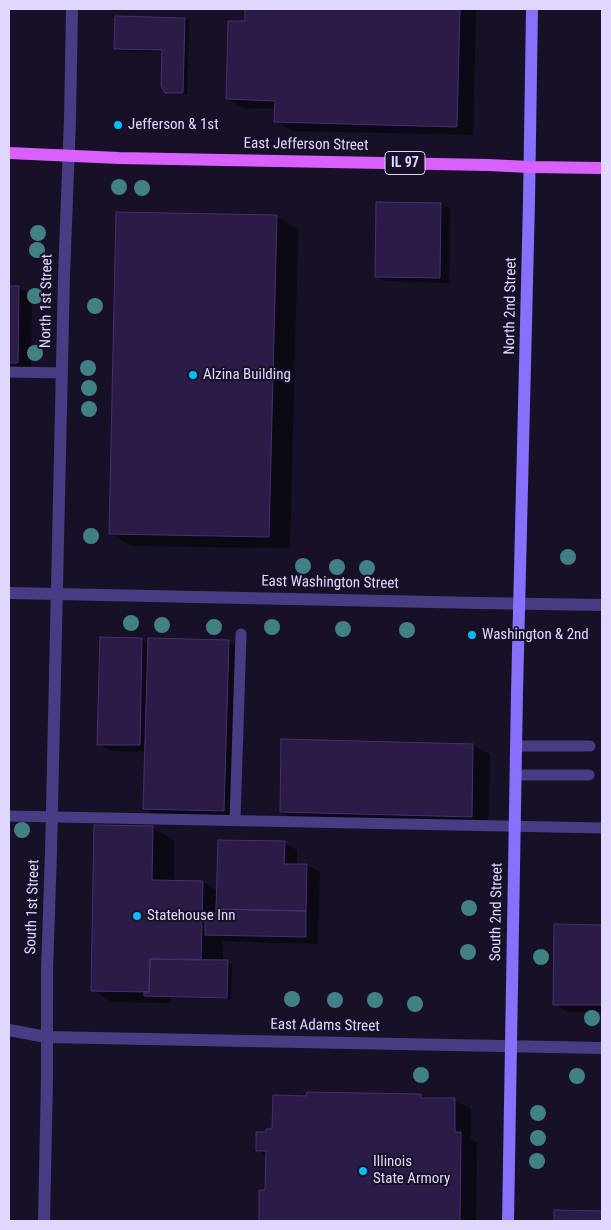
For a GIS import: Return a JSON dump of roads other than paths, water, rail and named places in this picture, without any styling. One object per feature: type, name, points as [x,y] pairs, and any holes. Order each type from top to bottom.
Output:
[{"type":"main road","name":"North 2nd Street","points":[[520,604],[532,9]]},
{"type":"main road","name":"IL 97","points":[[9,153],[68,156]]},
{"type":"main road","name":"East Jefferson Street","points":[[68,156],[602,168]]},
{"type":"main road","name":"South 2nd Street","points":[[508,1221],[520,604]]},
{"type":"street","name":"North 1st Street","points":[[57,594],[72,9]]},
{"type":"street","name":"East Washington Street","points":[[9,593],[602,605]]},
{"type":"street","name":"South 1st Street","points":[[44,1221],[47,971],[57,594]]},
{"type":"street","name":"East Adams Street","points":[[9,1030],[46,1037],[602,1048]]},
{"type":"lane","points":[[9,372],[62,373]]},
{"type":"lane","points":[[235,820],[241,634]]},
{"type":"lane","points":[[516,746],[590,746]]},
{"type":"lane","points":[[516,775],[589,775]]},
{"type":"lane","points":[[9,816],[602,828]]},
{"type":"place","name":"Jefferson & 1st","points":[[118,125]]},
{"type":"place","name":"Alzina Building","points":[[193,375]]},
{"type":"place","name":"Washington & 2nd","points":[[472,635]]},
{"type":"place","name":"Statehouse Inn","points":[[137,916]]},
{"type":"place","name":"Illinois State Armory","points":[[363,1171]]}]
